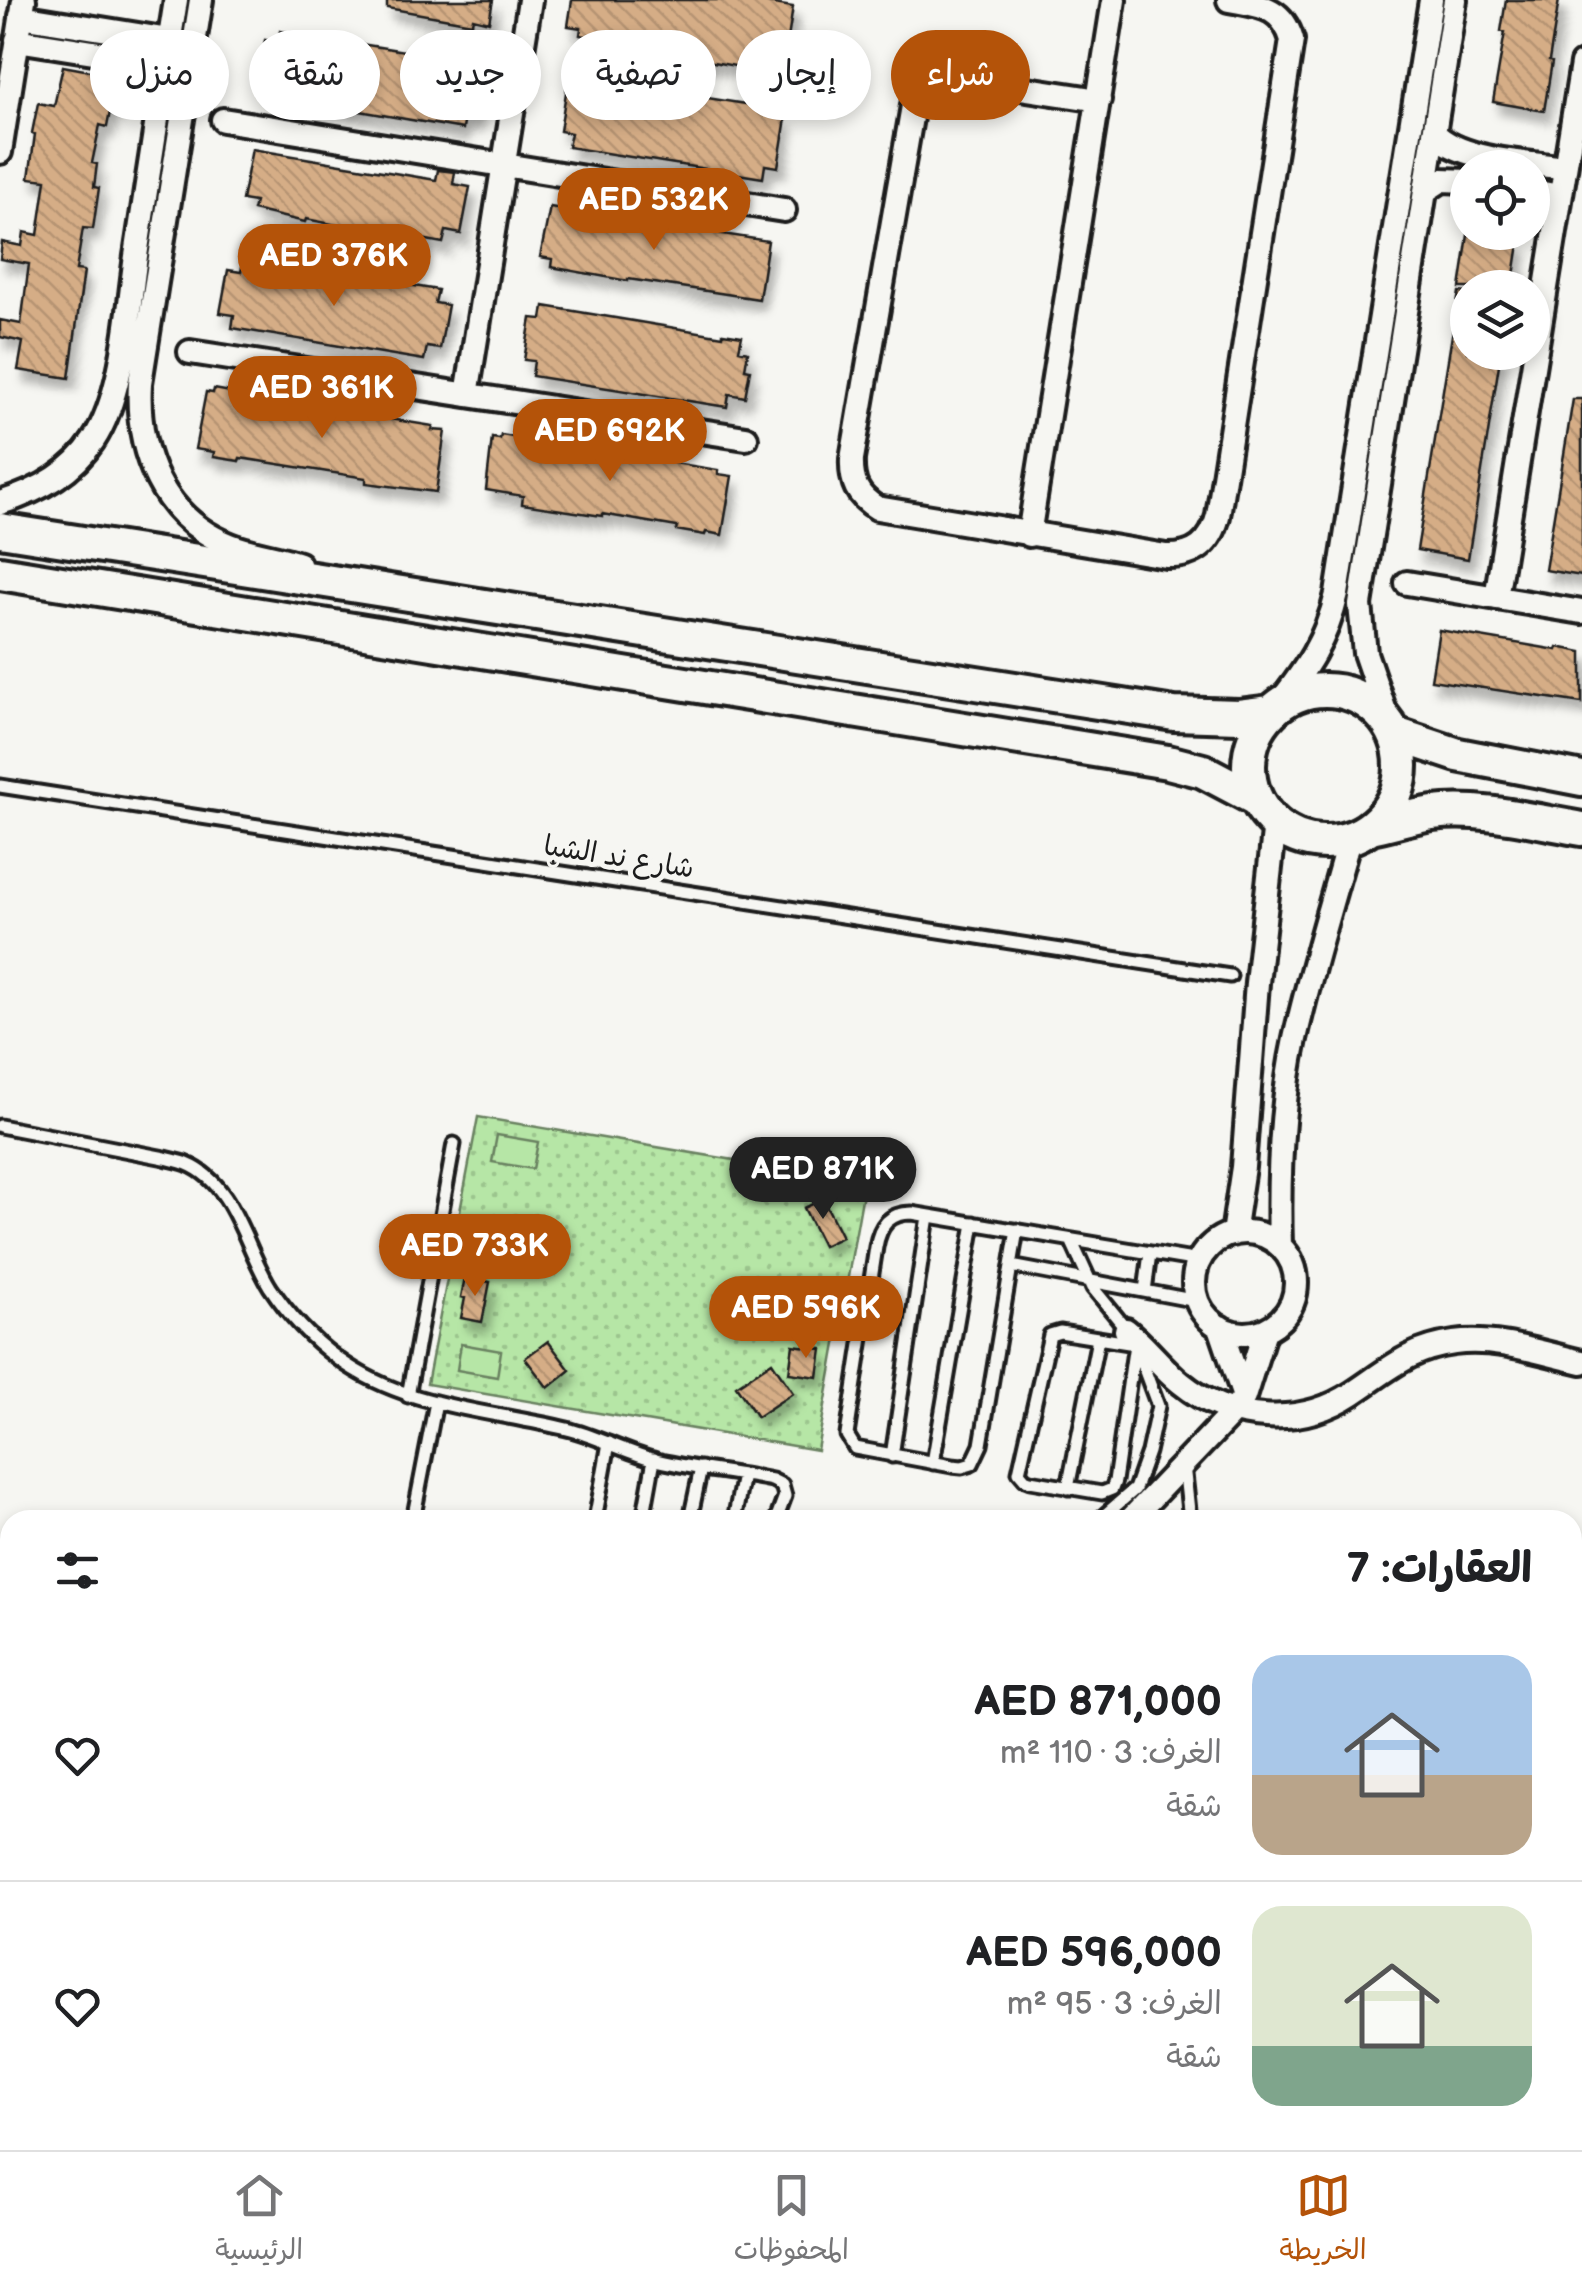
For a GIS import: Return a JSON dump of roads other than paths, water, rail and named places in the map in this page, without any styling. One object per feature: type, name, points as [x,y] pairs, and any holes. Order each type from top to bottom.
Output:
[{"type":"main road","points":[[0,530],[1194,717],[1239,716],[1274,709]]},
{"type":"main road","points":[[0,574],[1168,762],[1203,771],[1266,811],[1291,834],[1310,841],[1330,842],[1434,813],[1490,814],[1582,828]]},
{"type":"main road","points":[[1266,811],[1250,781],[1249,762],[1259,726],[1274,709],[1295,695],[1337,690],[1375,707],[1392,728],[1401,750],[1400,785],[1394,801],[1384,816],[1360,833]]},
{"type":"main road","points":[[1392,728],[1458,755],[1582,778]]},
{"type":"street","points":[[172,30],[176,0]]},
{"type":"street","points":[[201,0],[140,384],[140,423],[147,454],[164,491],[204,532],[233,546],[295,562],[342,586]]},
{"type":"street","points":[[467,395],[530,0]]},
{"type":"street","points":[[1029,535],[1114,0]]},
{"type":"street","points":[[1099,100],[949,77],[934,80],[914,100],[852,459],[851,474],[856,488],[864,500],[877,508],[1180,556],[1207,543],[1215,531],[1292,40],[1281,17],[1271,9],[1229,0]]},
{"type":"street","points":[[1274,709],[1318,649],[1335,604],[1431,0]]},
{"type":"street","points":[[1392,728],[1365,652],[1360,605],[1454,0]]},
{"type":"street","points":[[0,152],[22,8],[124,30]]},
{"type":"street","points":[[18,40],[90,52]]},
{"type":"street","points":[[1496,598],[1582,64]]},
{"type":"street","points":[[0,503],[34,490],[67,469],[94,440],[110,405],[123,345],[157,120]]},
{"type":"street","points":[[171,120],[167,145],[168,158],[174,166]]},
{"type":"street","points":[[223,120],[784,210]]},
{"type":"street","points":[[1434,133],[1460,150],[1564,168]]},
{"type":"street","points":[[1425,191],[1442,180],[1450,180]]},
{"type":"street","points":[[1550,194],[1560,196]]},
{"type":"street","points":[[190,352],[746,438]]},
{"type":"street","points":[[1406,583],[1582,612]]},
{"type":"street","points":[[1233,1234],[1243,1167],[1266,811]]},
{"type":"street","points":[[1280,1246],[1280,1177],[1294,1042],[1360,833]]},
{"type":"street","points":[[1233,1234],[1260,1234],[1280,1246],[1295,1272],[1295,1295],[1284,1316],[1265,1330],[1242,1334],[1210,1320],[1197,1301],[1194,1281],[1199,1261],[1213,1244],[1233,1234]]},
{"type":"street","points":[[1220,1327],[1239,1404]]},
{"type":"street","points":[[1144,1510],[1239,1404],[1265,1330]]},
{"type":"street","points":[[1130,1337],[1180,1383],[1211,1402],[1239,1404],[1275,1417],[1309,1413],[1342,1400],[1400,1360],[1452,1343],[1489,1342],[1582,1362]]},
{"type":"lane","name":"شارع ند الشبا","points":[[0,786],[1230,976]]},
{"type":"lane","points":[[0,1126],[165,1158],[205,1174],[231,1209],[269,1285],[304,1330],[352,1369],[408,1396],[566,1429],[654,1460],[772,1480],[782,1486],[783,1510]]},
{"type":"lane","points":[[408,1396],[454,1144]]},
{"type":"lane","points":[[1016,1230],[978,1456],[972,1464],[962,1466],[854,1448],[848,1436],[864,1319],[876,1247],[883,1225],[891,1217],[901,1213],[928,1216],[1016,1230],[1199,1261]]},
{"type":"lane","points":[[892,1456],[928,1216]]},
{"type":"lane","points":[[933,1462],[974,1224]]},
{"type":"lane","points":[[1070,1240],[1088,1281],[1130,1337],[1158,1406],[1135,1489],[1111,1510]]},
{"type":"lane","points":[[1145,1291],[1150,1253]]},
{"type":"lane","points":[[1011,1266],[1197,1301]]},
{"type":"lane","points":[[1060,1332],[1098,1339],[1130,1337],[1112,1490],[1102,1493],[1025,1479],[1019,1466],[1050,1334],[1060,1332]]},
{"type":"lane","points":[[1068,1488],[1098,1339]]},
{"type":"lane","points":[[415,1510],[436,1402]]},
{"type":"lane","points":[[596,1510],[609,1443]]},
{"type":"lane","points":[[645,1510],[654,1460]]},
{"type":"lane","points":[[1184,1464],[1189,1510]]},
{"type":"lane","points":[[692,1510],[701,1468]]},
{"type":"lane","points":[[736,1510],[743,1475]]}]
